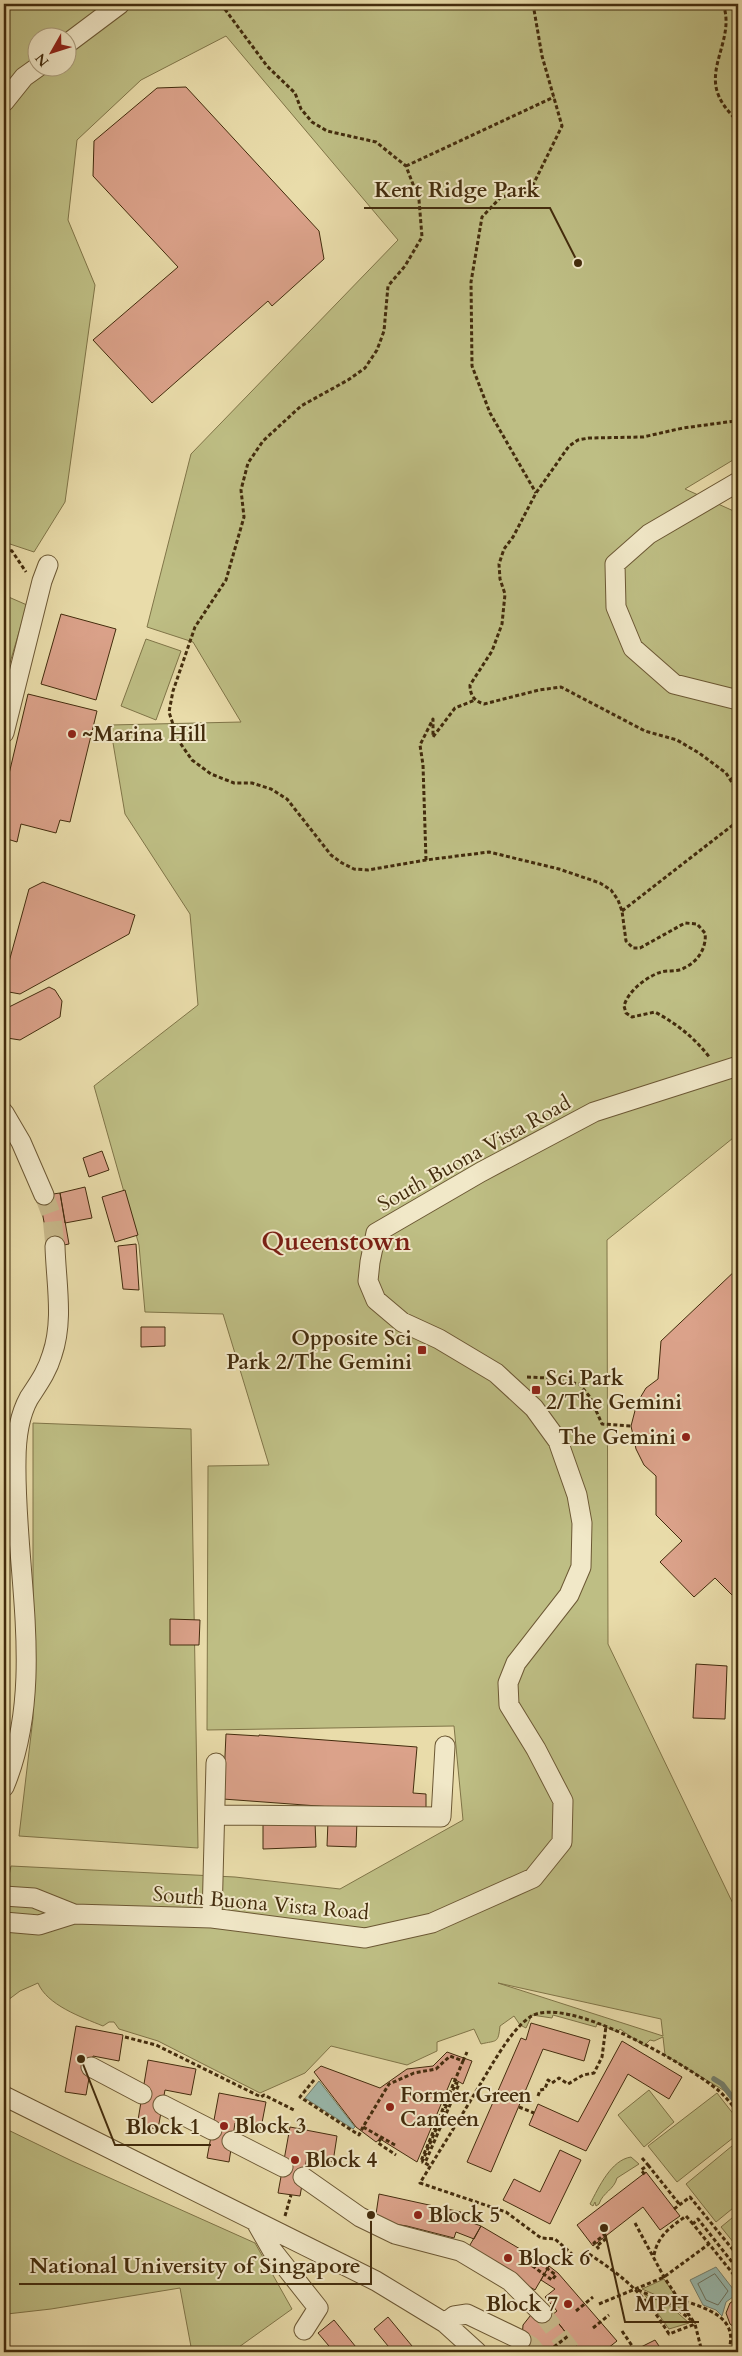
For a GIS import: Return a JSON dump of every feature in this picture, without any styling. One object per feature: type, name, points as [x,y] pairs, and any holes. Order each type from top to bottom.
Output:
[{"type":"street","points":[[78,36],[120,4]]},
{"type":"street","points":[[4,102],[28,74]]},
{"type":"street","points":[[738,482],[649,534],[615,564],[616,607],[632,648],[674,684],[738,700]]},
{"type":"street","points":[[4,733],[48,565]]},
{"type":"street","name":"South Buona Vista Road","points":[[4,1922],[39,1924],[74,1914],[212,1918],[365,1938],[432,1923],[533,1878],[562,1842],[564,1801],[536,1749],[509,1705],[508,1683],[516,1663],[569,1596],[581,1567],[582,1523],[577,1494],[558,1441],[534,1408],[496,1373],[439,1339],[402,1322],[376,1300],[368,1281],[376,1233],[481,1172],[594,1112],[738,1066]]},
{"type":"street","points":[[4,1114],[21,1142],[44,1195]]},
{"type":"street","points":[[4,1787],[12,1768],[23,1722],[26,1660],[17,1451],[20,1421],[28,1400],[46,1372],[53,1354],[60,1321],[55,1246]]},
{"type":"street","points":[[215,1815],[441,1817],[445,1746]]},
{"type":"street","points":[[212,1918],[216,1763]]},
{"type":"street","name":"South Buona Vista Road","points":[[4,1896],[34,1898],[74,1914]]},
{"type":"street","points":[[91,2067],[142,2094]]},
{"type":"street","points":[[4,2096],[376,2282],[445,2323],[477,2352]]},
{"type":"street","points":[[163,2105],[212,2130]]},
{"type":"street","points":[[232,2140],[283,2167]]},
{"type":"street","points":[[303,2177],[360,2217],[395,2234],[460,2251],[510,2281],[542,2313]]},
{"type":"street","points":[[256,2222],[272,2250],[318,2308],[304,2330]]},
{"type":"street","points":[[445,2323],[454,2316],[467,2314],[521,2340]]},
{"type":"path","points":[[221,4],[267,66],[295,93],[301,109],[312,122],[327,131],[376,142],[406,166],[419,200],[422,237],[404,266],[388,286],[384,331],[377,350],[364,368],[348,380],[301,406],[263,440],[248,463],[241,490],[244,518],[226,580],[195,627],[173,691],[169,712],[178,740],[192,760],[211,774],[234,783],[252,784],[271,789],[287,800],[332,854],[342,863],[354,869],[368,870],[489,852],[560,869],[606,886],[618,900],[627,934],[626,941],[633,948],[640,948],[685,923],[691,922],[702,927],[706,940],[702,952],[684,968],[660,972],[634,989],[624,1006],[626,1013],[632,1017],[655,1012],[671,1021],[688,1033],[713,1062]]},
{"type":"path","points":[[225,10],[226,4]]},
{"type":"path","points":[[533,4],[542,56],[562,126],[530,191],[501,197],[482,217],[471,282],[472,366],[490,413],[536,493]]},
{"type":"path","points":[[723,4],[727,24],[715,81],[717,93],[723,105],[738,122]]},
{"type":"path","points":[[406,166],[554,97]]},
{"type":"path","points":[[738,416],[735,421],[682,428],[643,437],[588,438],[578,440],[570,446],[536,493],[513,537],[504,549],[499,564],[500,579],[505,594],[502,624],[492,651],[470,685],[475,700],[479,703],[490,704],[539,690],[561,687],[645,731],[677,740],[719,766],[738,792]]},
{"type":"path","points":[[4,548],[12,551],[27,573]]},
{"type":"path","points":[[426,860],[423,765],[420,745],[433,719],[433,737],[455,708],[475,700]]},
{"type":"path","points":[[730,780],[738,774]]},
{"type":"path","points":[[622,911],[738,821]]},
{"type":"path","points":[[519,1377],[547,1378],[580,1384],[590,1397],[602,1424],[631,1426]]},
{"type":"path","points":[[564,2266],[572,2254],[555,2239],[541,2238],[506,2212],[420,2183],[493,2064],[521,2024],[531,2016],[543,2011],[591,2019],[664,2055],[718,2090],[738,2112]]},
{"type":"path","points":[[538,2096],[540,2090],[545,2089],[548,2080],[552,2083],[559,2078],[568,2084],[583,2075],[594,2073],[602,2058],[606,2026]]},
{"type":"path","points":[[125,2037],[156,2045],[261,2098],[264,2095],[294,2110]]},
{"type":"path","points":[[430,2166],[425,2163],[459,2084],[456,2083],[421,2161],[467,2052]]},
{"type":"path","points":[[314,2080],[300,2097],[359,2135],[389,2084],[414,2073],[436,2069],[450,2056],[463,2061]]},
{"type":"path","points":[[518,2107],[534,2113]]},
{"type":"path","points":[[363,2127],[395,2145]]},
{"type":"path","points":[[382,2138],[378,2143],[396,2155]]},
{"type":"path","points":[[642,2158],[680,2205]]},
{"type":"path","points":[[646,2176],[641,2170],[648,2165]]},
{"type":"path","points":[[283,2221],[291,2195]]},
{"type":"path","points":[[674,2209],[690,2197],[738,2256]]},
{"type":"path","points":[[654,2255],[656,2244],[662,2234],[686,2216],[738,2280]]},
{"type":"path","points":[[693,2224],[698,2219],[738,2267]]},
{"type":"path","points":[[635,2222],[664,2277],[695,2324],[702,2352]]},
{"type":"path","points":[[599,2249],[594,2243],[599,2239],[604,2235],[607,2238],[598,2245],[595,2241],[600,2238]]},
{"type":"path","points":[[599,2304],[664,2277],[709,2244]]},
{"type":"path","points":[[527,2262],[552,2280],[556,2275],[532,2256],[534,2252]]},
{"type":"path","points":[[589,2254],[637,2289],[671,2304],[695,2324]]},
{"type":"path","points":[[637,2289],[651,2305],[668,2334],[695,2324]]},
{"type":"path","points":[[576,2311],[593,2297]]},
{"type":"path","points":[[679,2300],[715,2312],[727,2322],[731,2339],[728,2352]]},
{"type":"path","points":[[593,2328],[609,2315]]},
{"type":"path","points":[[622,2331],[637,2351]]},
{"type":"path","points":[[554,2347],[568,2336]]},
{"type":"green space","points":[[4,4],[738,4],[738,457],[685,489],[738,513],[738,1134],[607,1240],[608,1644],[738,1914],[738,2099],[665,2055],[663,2037],[654,2041],[650,2040],[644,2046],[620,2029],[617,2032],[597,2023],[596,2027],[553,2015],[552,2018],[532,2015],[526,2028],[520,2025],[514,2016],[500,2026],[496,2040],[481,2044],[474,2029],[437,2042],[437,2051],[407,2065],[331,2046],[305,2073],[260,2093],[158,2041],[119,2029],[114,2022],[109,2022],[103,2026],[75,2014],[49,1998],[42,1991],[38,1983],[20,1991],[4,2003],[4,1900],[11,1866],[235,1877],[340,1889],[463,1820],[454,1726],[207,1730],[208,1466],[269,1465],[223,1314],[145,1312],[139,1245],[94,1086],[198,1005],[190,914],[125,814],[110,725],[241,722],[193,642],[147,627],[191,454],[398,240],[226,36],[141,80],[77,140],[68,220],[95,285],[65,502],[34,552],[4,542]],"holes":[[[498,1983],[661,2019],[663,2036]]]},
{"type":"green space","points":[[4,595],[27,605],[4,683]]},
{"type":"green space","points":[[146,639],[181,651],[156,720],[121,706]]},
{"type":"green space","points":[[33,1423],[191,1429],[198,1848],[19,1836],[33,1718]]},
{"type":"green space","points":[[649,2090],[674,2122],[644,2147],[618,2115]]},
{"type":"green space","points":[[717,2093],[738,2120],[738,2134],[677,2182],[648,2146]]},
{"type":"green space","points":[[4,2128],[72,2161],[255,2243],[292,2309],[232,2352],[192,2352],[180,2288],[51,2309],[7,2314],[4,2308]]},
{"type":"green space","points":[[738,2141],[738,2204],[716,2222],[686,2184]]},
{"type":"green space","points":[[631,2157],[639,2164],[617,2178],[599,2204],[596,2206],[595,2202],[593,2206],[590,2204],[606,2175],[617,2163]]},
{"type":"green space","points":[[738,2213],[738,2248],[721,2227]]},
{"type":"green space","points":[[664,2279],[688,2315],[672,2302],[642,2289]]},
{"type":"green space","points":[[644,2294],[670,2306],[689,2323],[669,2329]]},
{"type":"water","points":[[319,2081],[355,2127],[353,2129],[305,2098]]},
{"type":"water","points":[[716,2267],[737,2294],[726,2302],[722,2316],[716,2310],[703,2305],[690,2280]]},
{"type":"building","points":[[186,87],[319,231],[324,259],[272,306],[268,301],[152,403],[93,340],[178,267],[93,176],[94,141],[157,88]]},
{"type":"building","points":[[61,614],[116,629],[96,700],[41,684]]},
{"type":"building","points":[[28,694],[97,711],[70,822],[60,820],[56,833],[21,824],[17,842],[4,838],[4,795]]},
{"type":"building","points":[[43,882],[135,915],[129,934],[20,994],[9,992],[4,980],[29,889]]},
{"type":"building","points":[[49,987],[55,990],[62,1001],[60,1017],[20,1040],[7,1038],[4,1029],[5,1009]]},
{"type":"building","points":[[102,1151],[109,1170],[89,1177],[83,1158]]},
{"type":"building","points":[[85,1187],[92,1218],[65,1223],[60,1193]]},
{"type":"building","points":[[125,1190],[138,1235],[115,1242],[102,1197]]},
{"type":"building","points":[[60,1193],[69,1244],[49,1248],[39,1196]]},
{"type":"building","points":[[136,1244],[139,1290],[123,1289],[118,1246]]},
{"type":"building","name":"The Gemini","points":[[738,1268],[738,1387],[734,1390],[738,1396],[738,1462],[736,1465],[738,1468],[738,1601],[715,1578],[694,1597],[660,1562],[682,1541],[656,1515],[656,1476],[644,1465],[636,1449],[631,1426],[637,1403],[646,1388],[658,1379],[661,1341]]},
{"type":"building","points":[[141,1327],[165,1327],[165,1346],[141,1347]]},
{"type":"building","points":[[170,1619],[200,1620],[199,1645],[170,1645]]},
{"type":"building","points":[[696,1664],[727,1666],[725,1719],[693,1718]]},
{"type":"building","points":[[226,1734],[417,1747],[413,1793],[426,1794],[426,1814],[223,1799]]},
{"type":"building","points":[[328,1821],[357,1821],[356,1847],[327,1846]]},
{"type":"building","points":[[315,1822],[316,1847],[263,1849],[263,1823]]},
{"type":"building","points":[[531,2023],[590,2040],[584,2061],[543,2049],[491,2172],[467,2162],[521,2038],[526,2040]]},
{"type":"building","points":[[76,2026],[123,2035],[119,2061],[93,2056],[86,2095],[65,2092]]},
{"type":"building","points":[[622,2041],[682,2077],[669,2099],[628,2074],[586,2151],[529,2125],[538,2104],[578,2122]]},
{"type":"building","name":"Former Green Canteen","points":[[447,2052],[472,2061],[463,2084],[452,2078],[417,2162],[380,2139],[376,2142],[356,2127],[314,2072],[321,2066],[380,2088],[407,2069],[433,2066]]},
{"type":"building","points":[[148,2060],[196,2069],[191,2095],[165,2090],[158,2129],[137,2126]]},
{"type":"building","name":"Block 3","points":[[219,2093],[266,2102],[261,2128],[235,2123],[229,2162],[207,2158]]},
{"type":"building","name":"Block 4","points":[[290,2127],[337,2136],[333,2162],[307,2157],[300,2196],[278,2193]]},
{"type":"building","points":[[560,2150],[581,2160],[550,2224],[503,2200],[514,2179],[540,2192]]},
{"type":"building","points":[[646,2172],[680,2216],[660,2230],[643,2207],[593,2246],[577,2225]]},
{"type":"building","name":"Block 5","points":[[379,2194],[461,2212],[459,2218],[481,2226],[474,2239],[456,2232],[454,2238],[407,2226],[375,2221]]},
{"type":"building","name":"Block 6","points":[[481,2226],[549,2266],[535,2290],[467,2250]]},
{"type":"building","name":"Block 7","points":[[549,2266],[558,2273],[617,2341],[603,2352],[581,2352],[552,2315],[557,2311],[545,2297],[555,2289],[541,2280]]},
{"type":"building","points":[[738,2298],[738,2330],[730,2324],[726,2313],[730,2303]]},
{"type":"building","points":[[534,2311],[552,2315],[581,2352],[521,2352],[523,2325]]},
{"type":"building","points":[[388,2317],[417,2352],[393,2352],[374,2329]]},
{"type":"building","points":[[334,2320],[360,2352],[334,2352],[318,2333]]},
{"type":"building","points":[[655,2340],[663,2352],[633,2352],[635,2350]]},
{"type":"building","points":[[610,2347],[613,2352],[604,2352]]},
{"type":"waterway","points":[[714,2079],[722,2084],[738,2105]]},
{"type":"tunnel","points":[[44,1195],[52,1217],[55,1246]]},
{"type":"tunnel","points":[[542,2313],[572,2352]]},
{"type":"tunnel","points":[[521,2340],[531,2346],[536,2352]]},
{"type":"place","name":"Kent Ridge Park","points":[[578,263]]},
{"type":"place","name":"~Marina Hill","points":[[72,734]]},
{"type":"place","name":"Opposite Sci Park 2/The Gemini","points":[[422,1350]]},
{"type":"place","name":"Sci Park 2/The Gemini","points":[[536,1390]]},
{"type":"place","name":"The Gemini","points":[[686,1437]]},
{"type":"place","name":"Block 1","points":[[81,2059]]},
{"type":"place","name":"Former Green Canteen","points":[[390,2107]]},
{"type":"place","name":"Block 3","points":[[224,2126]]},
{"type":"place","name":"Block 4","points":[[295,2160]]},
{"type":"place","name":"National University of Singapore","points":[[371,2215]]},
{"type":"place","name":"Block 5","points":[[418,2215]]},
{"type":"place","name":"MPH","points":[[604,2228]]},
{"type":"place","name":"Block 6","points":[[508,2258]]},
{"type":"place","name":"Block 7","points":[[568,2304]]},
{"type":"district","name":"Queenstown","points":[[336,1241]]}]
